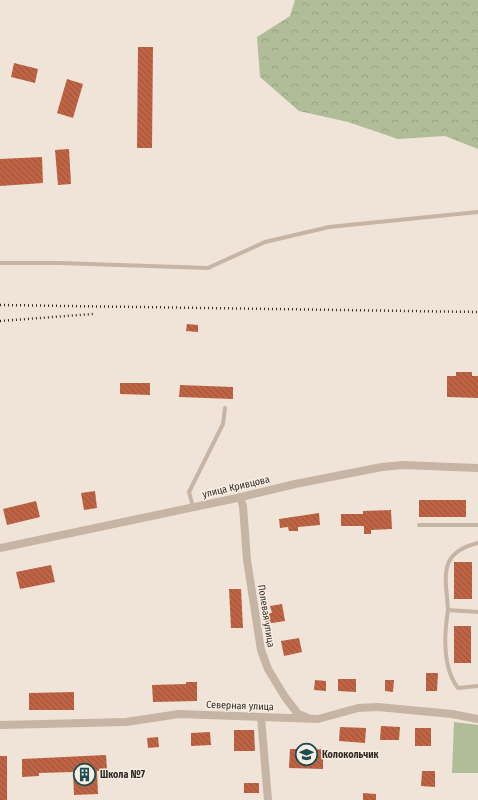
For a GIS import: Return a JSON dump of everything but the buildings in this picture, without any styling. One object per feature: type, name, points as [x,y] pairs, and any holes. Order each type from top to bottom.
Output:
[{"type":"street","name":"улица Кривцова","points":[[0,548],[193,508],[294,484],[382,467],[403,465],[478,468]]},
{"type":"street","name":"Полевая улица","points":[[240,497],[243,506],[247,560],[258,638],[265,663],[292,708],[302,716],[311,718]]},
{"type":"street","name":"Северная улица","points":[[0,725],[126,722],[179,714],[324,718],[358,708],[378,707],[478,719]]},
{"type":"street","points":[[261,717],[268,800]]},
{"type":"lane","points":[[0,263],[60,263],[208,268],[265,242],[329,227],[478,212]]},
{"type":"lane","points":[[193,508],[190,492],[223,424],[225,408]]},
{"type":"lane","points":[[419,525],[478,525]]},
{"type":"lane","points":[[478,543],[452,554],[446,567],[448,610],[445,626],[446,661],[451,679],[458,688],[478,686]]},
{"type":"lane","points":[[448,610],[478,612]]},
{"type":"green space","points":[[295,0],[478,0],[478,149],[445,136],[398,139],[348,122],[299,111],[260,77],[257,37],[290,16]]},
{"type":"green space","points":[[454,722],[478,725],[478,773],[452,773]]},
{"type":"railway","points":[[0,305],[478,312]]},
{"type":"railway","points":[[0,321],[93,314]]},
{"type":"place","name":"Колокольчик","points":[[307,755]]},
{"type":"place","name":"Школа №7","points":[[85,775]]}]
